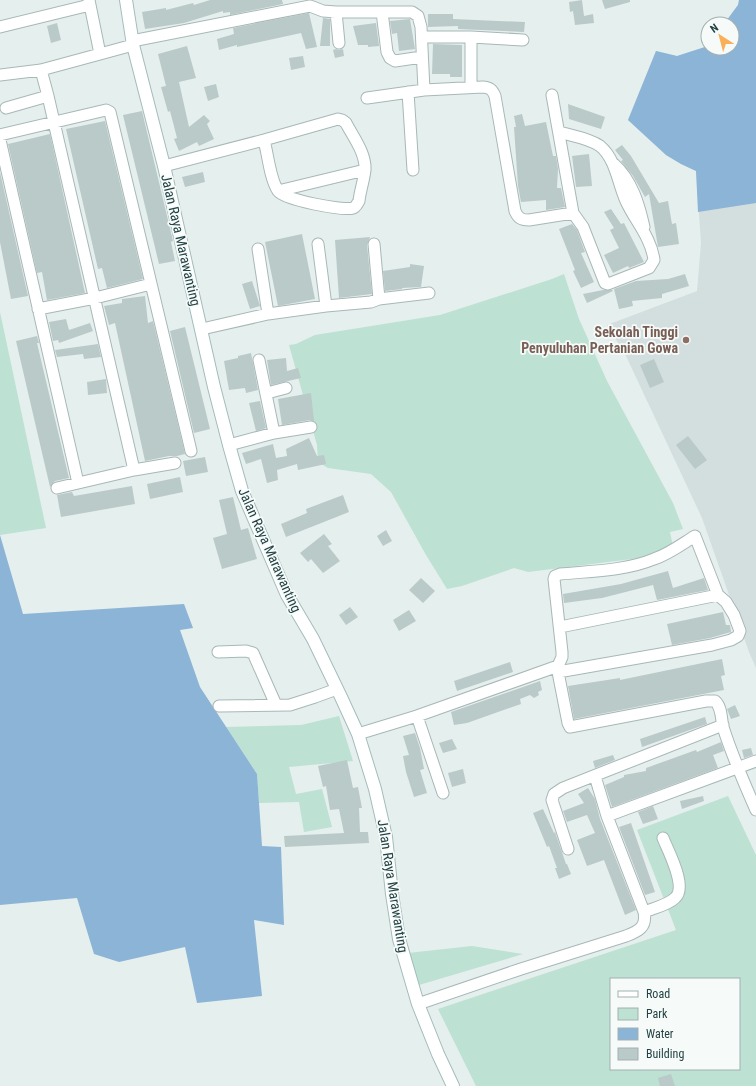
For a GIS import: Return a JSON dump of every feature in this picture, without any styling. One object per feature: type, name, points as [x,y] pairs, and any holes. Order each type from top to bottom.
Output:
[{"type":"street","name":"Jalan Raya Marawanting","points":[[126,0],[133,43],[164,166],[229,445],[246,501],[288,595],[338,689],[358,734],[386,837],[392,894],[399,939],[418,1004],[438,1054],[453,1086]]},
{"type":"street","points":[[0,27],[90,2],[100,54]]},
{"type":"street","points":[[0,75],[41,70],[100,54],[133,43],[233,22],[290,5],[308,3],[323,11],[415,13],[419,19],[422,37],[424,90]]},
{"type":"street","points":[[336,12],[339,43]]},
{"type":"street","points":[[382,12],[387,52],[390,58],[395,61],[422,57]]},
{"type":"street","points":[[422,37],[471,37],[523,40]]},
{"type":"street","points":[[471,37],[471,87]]},
{"type":"street","points":[[41,70],[134,470]]},
{"type":"street","points":[[367,98],[424,90],[471,87],[489,88],[495,96],[515,211],[519,217],[524,220],[529,220],[573,213]]},
{"type":"street","points":[[408,92],[413,170]]},
{"type":"street","points":[[552,95],[573,213],[583,227],[603,280],[608,284],[649,268],[654,260],[645,232],[626,202],[612,162],[605,151],[599,145],[559,132]]},
{"type":"street","points":[[6,108],[48,96]]},
{"type":"street","points":[[0,135],[106,110],[110,112],[190,451]]},
{"type":"street","points":[[164,166],[335,120],[342,120],[346,123],[362,154],[365,170],[359,201],[355,207],[351,208],[300,201],[286,197],[278,191],[271,171],[264,140]]},
{"type":"street","points":[[0,140],[78,483]]},
{"type":"street","points":[[278,191],[365,170]]},
{"type":"street","points":[[318,244],[326,306]]},
{"type":"street","points":[[374,244],[379,299]]},
{"type":"street","points":[[258,248],[268,314]]},
{"type":"street","points":[[38,309],[95,298],[151,284]]},
{"type":"street","points":[[202,329],[268,314],[326,306],[371,302],[379,299],[429,293]]},
{"type":"street","points":[[259,360],[274,433]]},
{"type":"street","points":[[267,393],[286,388]]},
{"type":"street","points":[[229,445],[274,433],[311,427]]},
{"type":"street","points":[[57,488],[134,470],[175,463]]},
{"type":"street","points":[[358,734],[558,669],[712,646],[735,638],[738,636],[740,631],[738,623],[731,609],[718,595],[695,536],[672,551],[645,562],[603,570],[556,575],[554,579],[562,652],[558,669],[568,723],[570,727],[709,700],[715,701],[719,706],[723,725],[738,768],[756,810]]},
{"type":"street","points":[[560,627],[718,595]]},
{"type":"street","points":[[218,652],[246,651],[254,653],[276,705]]},
{"type":"street","points":[[219,706],[295,704],[338,689]]},
{"type":"street","points":[[417,716],[443,793]]},
{"type":"street","points":[[568,849],[552,803],[552,797],[559,790],[723,725]]},
{"type":"street","points":[[608,816],[756,761]]},
{"type":"street","points":[[418,1004],[634,933],[644,925],[644,912],[608,816],[595,776]]},
{"type":"street","points":[[644,912],[670,902],[675,899],[680,892],[678,878],[663,838]]},
{"type":"shaded area","name":"Sekolah Tinggi Penyuluhan Pertanian Gowa","points":[[739,0],[756,0],[756,668],[702,518],[626,356],[607,325],[697,291],[701,243],[696,171],[666,155],[628,120],[656,51],[677,56],[700,49],[700,56],[740,56],[740,16],[730,16],[738,5]]},
{"type":"green space","points":[[564,274],[579,319],[607,381],[673,503],[683,529],[670,532],[674,551],[648,557],[528,572],[514,568],[462,586],[447,589],[391,492],[371,474],[328,468],[318,462],[317,445],[289,345],[296,344],[315,335],[440,315]]},
{"type":"green space","points":[[0,312],[46,528],[0,535]]},
{"type":"green space","points":[[339,716],[353,761],[289,767],[296,794],[322,789],[332,827],[304,832],[299,802],[259,803],[257,774],[226,727],[301,725]]},
{"type":"green space","points":[[728,796],[756,855],[756,1086],[476,1086],[438,1009],[676,930],[637,830]]},
{"type":"green space","points":[[472,946],[523,954],[419,985],[408,953]]},
{"type":"water","points":[[739,0],[756,0],[756,203],[698,212],[696,171],[666,155],[628,120],[656,51],[677,56],[700,49],[700,56],[740,56],[740,16],[730,16],[738,5]]},
{"type":"water","points":[[0,535],[23,614],[184,604],[193,628],[180,630],[200,687],[257,774],[262,846],[281,847],[284,925],[254,920],[262,996],[197,1003],[185,947],[119,962],[94,954],[77,898],[0,905]]},
{"type":"building","points":[[210,0],[282,0],[283,4],[230,15],[230,12],[223,13],[223,11],[184,23],[145,29],[142,12],[166,8],[166,10],[193,3],[194,5]]},
{"type":"building","points":[[582,0],[584,16],[593,14],[594,23],[575,25],[573,11],[570,12],[569,2]]},
{"type":"building","points":[[602,0],[630,0],[630,2],[605,9]]},
{"type":"building","points":[[309,13],[317,47],[306,49],[301,33],[237,47],[237,45],[219,50],[217,39],[234,34],[233,28]]},
{"type":"building","points":[[428,14],[453,14],[453,19],[525,22],[524,32],[458,29],[458,26],[428,27]]},
{"type":"building","points":[[323,18],[330,19],[330,46],[320,46]]},
{"type":"building","points":[[410,19],[415,49],[399,51],[397,33],[392,34],[390,21]]},
{"type":"building","points":[[57,23],[61,40],[51,43],[47,26]]},
{"type":"building","points":[[376,23],[379,46],[368,47],[368,45],[358,45],[353,26]]},
{"type":"building","points":[[433,44],[462,45],[462,77],[450,77],[450,74],[432,74]]},
{"type":"building","points":[[187,46],[196,78],[179,82],[189,127],[204,115],[210,121],[207,124],[214,139],[199,146],[197,142],[179,151],[174,139],[177,138],[170,111],[168,112],[161,87],[166,86],[158,54]]},
{"type":"building","points":[[343,49],[344,56],[335,58],[333,50]]},
{"type":"building","points":[[303,56],[305,67],[291,70],[289,58]]},
{"type":"building","points":[[216,84],[219,97],[208,101],[204,87]]},
{"type":"building","points":[[568,104],[605,117],[601,129],[569,119]]},
{"type":"building","points":[[142,111],[173,241],[171,242],[175,261],[159,264],[123,115]]},
{"type":"building","points":[[522,114],[525,126],[546,122],[553,156],[556,156],[558,169],[557,188],[561,188],[565,207],[546,210],[546,200],[521,202],[518,186],[514,127],[516,127],[514,116]]},
{"type":"building","points":[[105,121],[143,279],[107,288],[102,268],[98,269],[66,129]]},
{"type":"building","points":[[50,134],[85,293],[47,300],[42,272],[37,273],[8,144]]},
{"type":"building","points":[[622,145],[631,156],[659,203],[668,201],[672,224],[676,223],[679,244],[658,247],[649,194],[645,197],[633,176],[621,161],[623,160],[615,150]]},
{"type":"building","points":[[589,154],[592,186],[576,187],[572,156]]},
{"type":"building","points":[[0,172],[28,296],[11,299],[0,242]]},
{"type":"building","points":[[203,172],[205,182],[185,187],[182,177]]},
{"type":"building","points":[[611,209],[621,224],[624,223],[644,262],[629,268],[628,266],[613,273],[604,255],[619,248],[610,230],[614,228],[604,212]]},
{"type":"building","points":[[572,224],[577,230],[585,252],[581,253],[594,282],[581,288],[573,271],[575,270],[559,229]]},
{"type":"building","points":[[302,234],[315,299],[278,306],[265,242]]},
{"type":"building","points":[[370,237],[367,245],[372,294],[339,298],[335,240]]},
{"type":"building","points":[[410,264],[424,266],[421,287],[385,291],[383,271],[410,267]]},
{"type":"building","points":[[685,274],[689,286],[662,294],[662,298],[632,301],[633,306],[619,309],[614,289],[636,281],[668,279]]},
{"type":"building","points":[[252,281],[260,306],[250,309],[242,284]]},
{"type":"building","points":[[603,290],[613,291],[587,303],[583,294]]},
{"type":"building","points":[[145,296],[148,323],[153,321],[185,454],[145,461],[115,323],[109,325],[104,306],[122,303],[122,299]]},
{"type":"building","points":[[66,319],[69,330],[90,323],[93,331],[59,343],[58,340],[53,341],[49,322]]},
{"type":"building","points":[[185,327],[210,429],[194,433],[170,331]]},
{"type":"building","points":[[37,336],[39,343],[37,343],[69,478],[55,481],[50,487],[16,341]]},
{"type":"building","points":[[98,344],[101,357],[84,359],[83,354],[57,357],[55,350]]},
{"type":"building","points":[[251,353],[258,390],[246,393],[245,388],[229,390],[224,361]]},
{"type":"building","points":[[286,358],[287,371],[298,368],[301,378],[271,385],[267,360]]},
{"type":"building","points":[[654,359],[664,382],[650,388],[640,365]]},
{"type":"building","points":[[106,379],[107,393],[88,395],[87,382]]},
{"type":"building","points":[[311,393],[314,421],[310,420],[282,425],[278,399]]},
{"type":"building","points":[[260,401],[266,428],[256,431],[249,403]]},
{"type":"building","points":[[688,436],[707,460],[695,469],[676,445]]},
{"type":"building","points":[[309,438],[317,456],[324,455],[326,464],[298,470],[297,464],[277,470],[278,480],[267,483],[261,459],[246,464],[242,453],[273,444],[276,458],[287,456],[286,449]]},
{"type":"building","points":[[205,457],[208,472],[186,476],[183,461]]},
{"type":"building","points":[[180,477],[183,492],[150,499],[147,484]]},
{"type":"building","points":[[132,486],[135,504],[61,517],[57,495],[72,492],[74,496]]},
{"type":"building","points":[[343,495],[349,512],[286,537],[281,524],[307,513],[306,509]]},
{"type":"building","points":[[233,497],[241,530],[248,528],[257,559],[222,569],[213,538],[227,534],[219,500]]},
{"type":"building","points":[[386,530],[392,541],[383,546],[377,536]]},
{"type":"building","points":[[324,534],[332,544],[328,546],[340,561],[323,573],[311,559],[308,562],[300,553]]},
{"type":"building","points":[[668,571],[673,588],[704,578],[708,590],[657,600],[653,585],[602,598],[564,603],[563,594],[621,584]]},
{"type":"building","points":[[421,578],[435,591],[423,603],[409,590]]},
{"type":"building","points":[[350,607],[358,617],[346,625],[339,615]]},
{"type":"building","points":[[409,610],[416,621],[399,631],[393,620]]},
{"type":"building","points":[[723,612],[726,625],[730,625],[731,632],[710,638],[672,645],[667,624]]},
{"type":"building","points":[[722,659],[725,675],[721,676],[724,690],[574,719],[568,686],[620,678],[620,680]]},
{"type":"building","points":[[510,662],[513,672],[457,691],[454,681]]},
{"type":"building","points":[[540,681],[542,690],[538,692],[539,695],[534,698],[530,695],[520,699],[521,704],[467,723],[454,725],[451,712]]},
{"type":"building","points":[[735,705],[740,716],[731,719],[727,709]]},
{"type":"building","points":[[705,717],[707,724],[642,747],[640,739]]},
{"type":"building","points":[[415,733],[420,748],[424,769],[420,770],[427,793],[414,797],[406,772],[403,756],[409,755],[403,736]]},
{"type":"building","points":[[452,739],[457,749],[443,753],[439,743]]},
{"type":"building","points":[[721,742],[724,751],[713,755],[718,768],[612,807],[605,785],[624,777],[624,775],[646,771],[646,768],[696,750],[697,752]]},
{"type":"building","points":[[751,748],[753,755],[744,758],[742,750]]},
{"type":"building","points":[[613,755],[615,760],[595,768],[593,761]]},
{"type":"building","points":[[347,760],[353,788],[358,787],[362,808],[359,808],[360,832],[368,832],[369,843],[285,847],[284,836],[344,833],[339,809],[330,810],[326,786],[323,787],[318,766]]},
{"type":"building","points":[[463,769],[466,783],[452,787],[448,773]]},
{"type":"building","points":[[588,788],[595,799],[600,819],[636,910],[625,915],[604,860],[587,866],[577,840],[595,833],[587,815],[567,822],[563,811],[584,803],[578,794]]},
{"type":"building","points":[[703,796],[704,801],[682,809],[680,801]]},
{"type":"building","points":[[653,806],[658,819],[643,824],[638,812]]},
{"type":"building","points":[[543,809],[554,833],[555,832],[571,874],[559,879],[555,868],[557,868],[549,846],[547,847],[533,813]]},
{"type":"building","points":[[631,823],[655,892],[645,895],[619,827]]},
{"type":"building","points":[[671,1074],[675,1086],[660,1086],[658,1078]]},
{"type":"place","name":"Sekolah Tinggi Penyuluhan Pertanian Gowa","points":[[686,340]]}]
